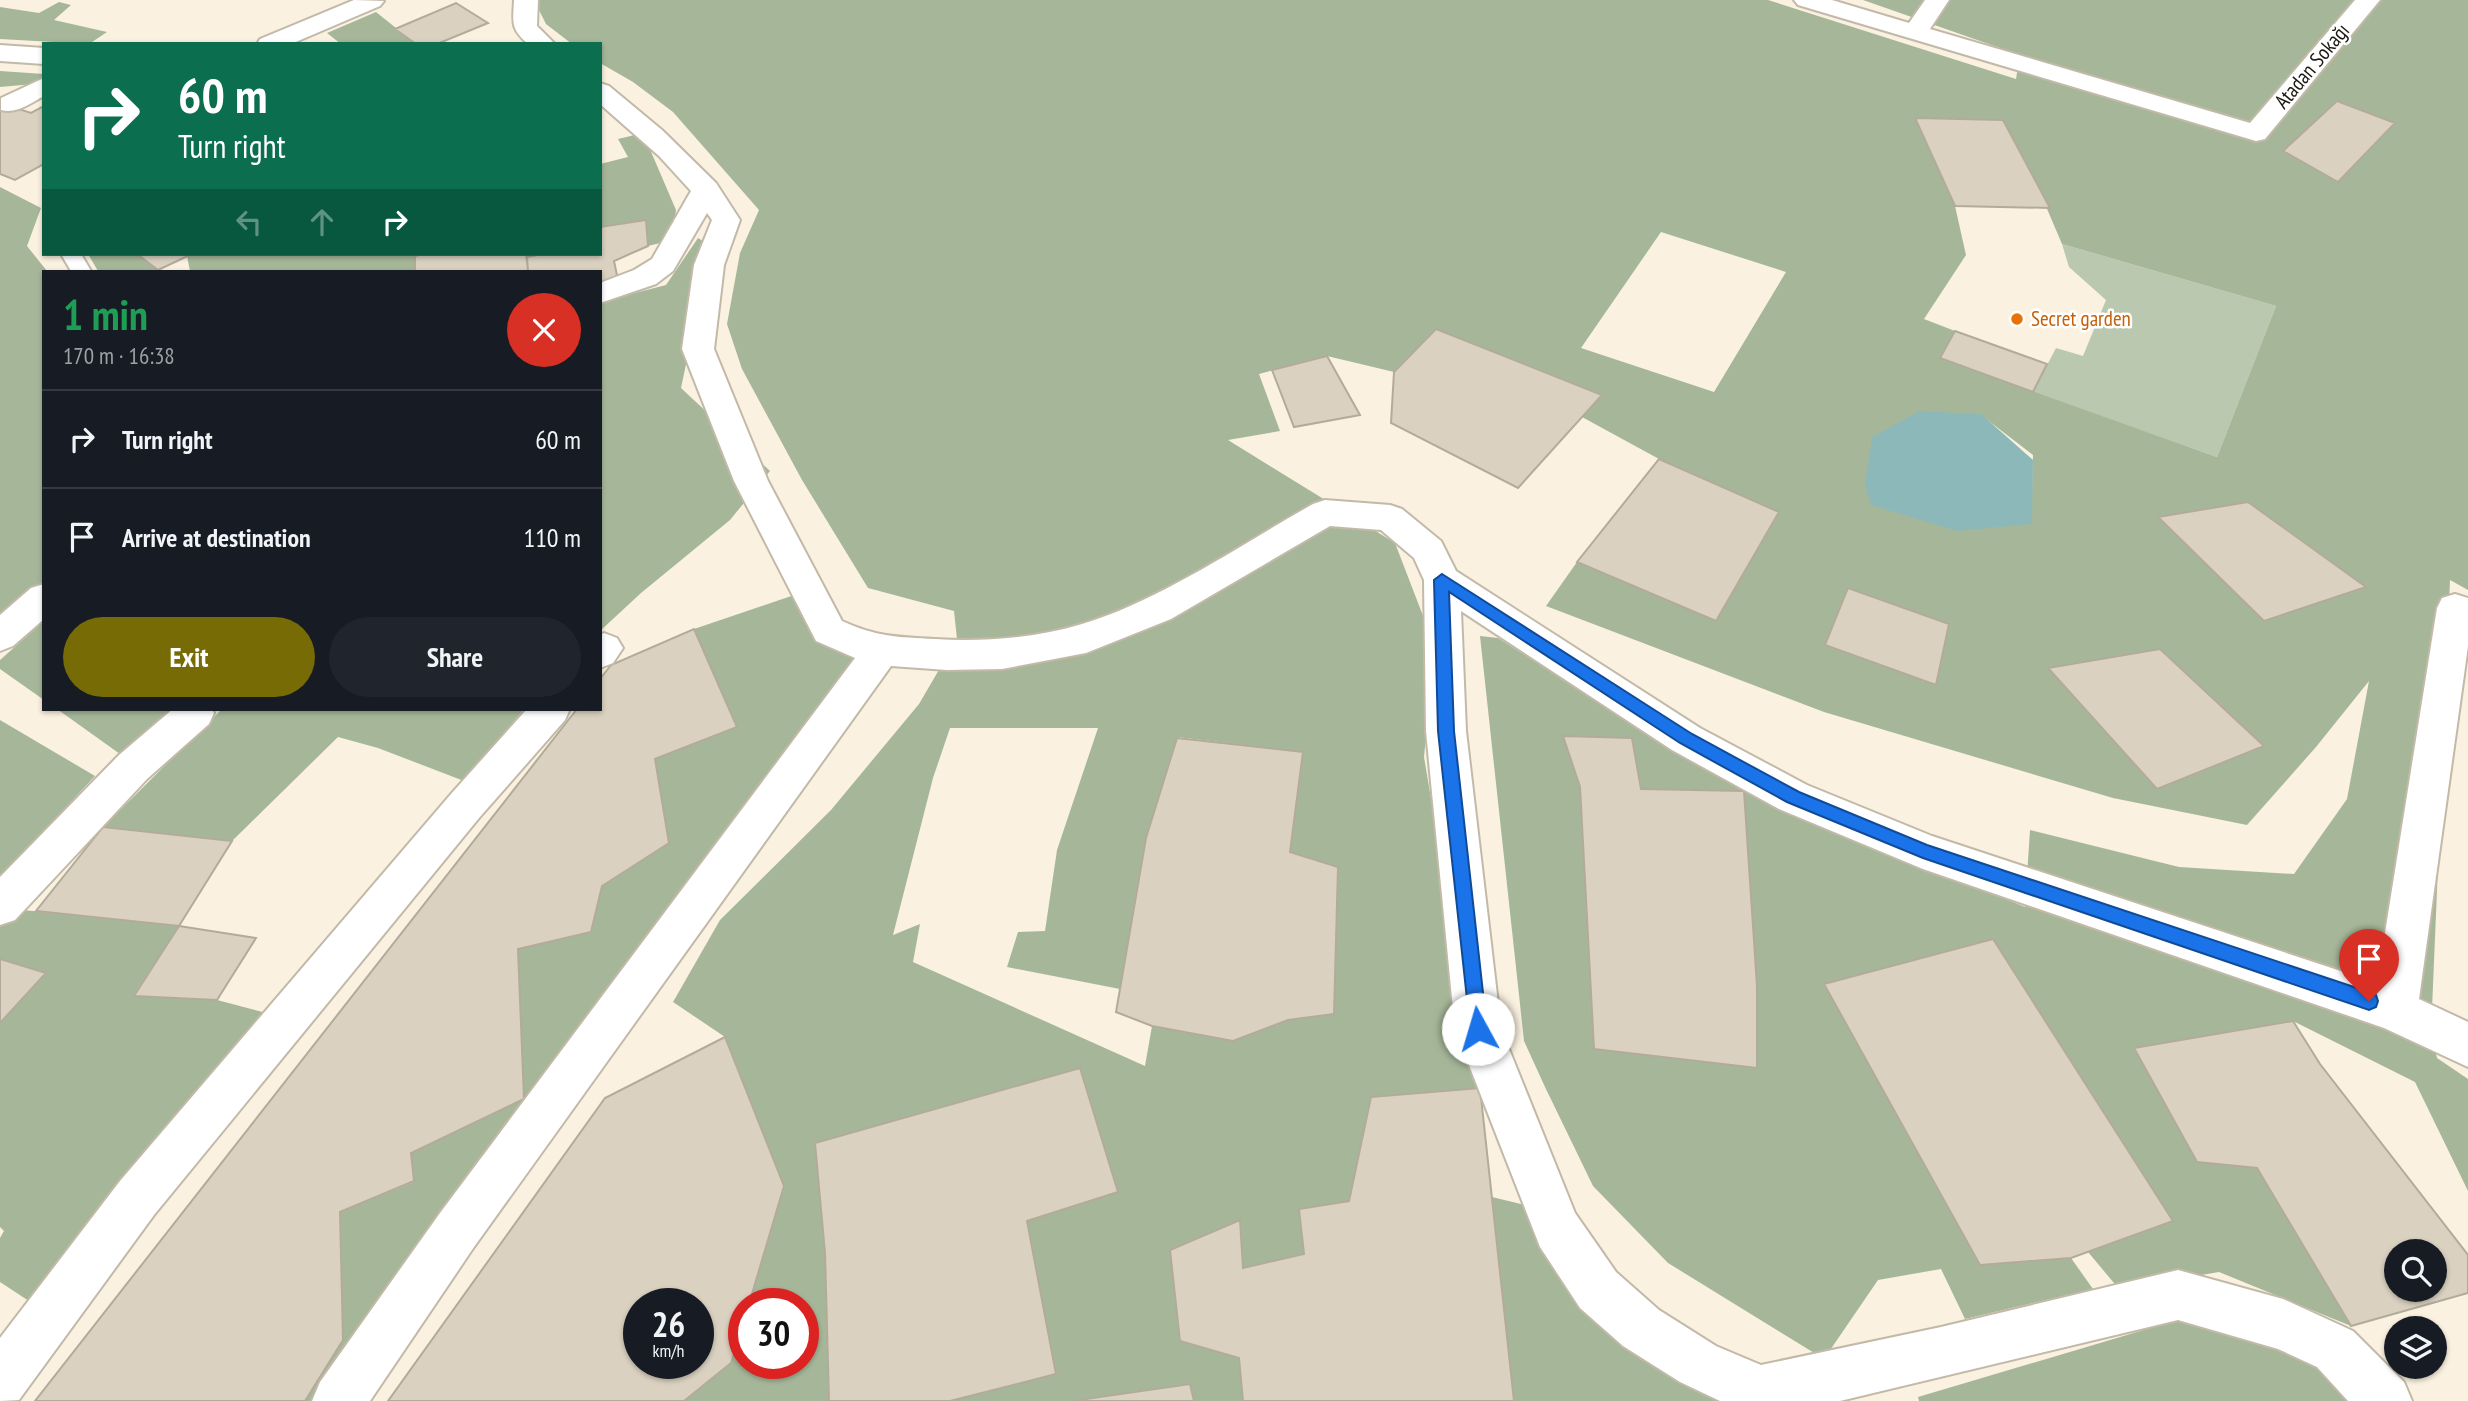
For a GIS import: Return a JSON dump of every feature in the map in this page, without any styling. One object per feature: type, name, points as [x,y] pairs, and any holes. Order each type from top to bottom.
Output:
[{"type":"street","points":[[274,42],[372,0]]},
{"type":"street","points":[[526,0],[525,28],[541,42]]},
{"type":"street","points":[[1806,0],[1916,31],[1937,0]]},
{"type":"street","name":"Atadan Sokağı","points":[[1916,31],[2256,133],[2368,0]]},
{"type":"street","points":[[0,52],[42,56]]},
{"type":"street","points":[[10,104],[42,87]]},
{"type":"street","points":[[602,93],[659,139],[706,189],[726,220],[709,265],[698,349],[751,481],[829,631],[856,644],[881,650],[947,655],[1002,654],[1086,638],[1158,609],[1325,513],[1390,518],[1428,550],[1442,580],[1446,731],[1478,1029],[1556,1230],[1598,1290],[1641,1328],[1698,1364],[1760,1392],[1941,1353],[2178,1295],[2283,1325],[2335,1349],[2385,1401]]},
{"type":"street","points":[[602,293],[645,277],[663,265],[706,189]]},
{"type":"street","points":[[1442,580],[1686,738],[1793,797],[1923,851],[2395,1010],[2468,1045]]},
{"type":"street","points":[[0,636],[42,600]]},
{"type":"street","points":[[2395,1010],[2455,608],[2468,615]]},
{"type":"street","points":[[339,1401],[457,1230],[881,650]]},
{"type":"street","points":[[0,1381],[138,1198],[456,817],[549,711]]},
{"type":"street","points":[[0,906],[133,767],[195,713]]},
{"type":"green space","points":[[534,0],[1768,0],[2016,79],[2020,55],[1863,0],[2468,0],[2468,590],[2450,580],[2431,1033],[2437,1058],[2468,1079],[2468,1191],[2415,1082],[2293,1021],[2135,1048],[2197,1162],[2257,1168],[2351,1326],[2219,1272],[2119,1289],[2088,1252],[2172,1220],[1993,939],[1825,984],[1980,1265],[2071,1258],[2093,1289],[1965,1319],[1941,1269],[1878,1280],[1824,1359],[1668,1263],[1593,1186],[1524,1041],[1480,636],[1498,638],[1744,791],[2025,907],[2030,830],[2179,867],[2294,874],[2347,799],[2369,681],[2316,747],[2247,825],[2113,798],[1824,712],[1546,606],[1577,562],[1716,620],[1779,512],[1659,459],[1582,417],[1601,394],[1436,329],[1394,372],[1327,356],[1259,374],[1280,431],[1228,440],[1395,543],[1435,647],[1424,757],[1480,1088],[1371,1098],[1349,1201],[1299,1209],[1304,1254],[1243,1268],[1240,1220],[1170,1250],[1180,1341],[1239,1358],[1243,1401],[1194,1401],[1189,1384],[1072,1401],[950,1401],[1056,1374],[1027,1221],[1118,1191],[1080,1068],[816,1143],[825,1253],[829,1401],[684,1401],[728,1365],[728,1379],[819,1379],[819,1288],[754,1288],[784,1186],[725,1037],[673,1002],[720,920],[831,810],[919,704],[957,639],[954,611],[868,588],[802,480],[742,369],[727,324],[740,253],[759,210],[673,112],[633,82],[602,64],[602,42],[569,42],[546,24]],"holes":[[[1916,118],[2003,120],[2033,176],[2062,244],[2276,306],[2217,457],[1940,358],[1955,331],[1924,319],[1966,255],[1955,206]],[[1661,232],[1786,272],[1714,392],[1581,348]],[[1981,415],[2033,455],[2031,524]],[[2159,517],[2365,587],[2264,621]],[[1848,588],[1949,624],[1936,685],[1825,645]],[[2049,668],[2263,746],[2157,789]],[[950,728],[1098,728],[1057,850],[1045,931],[1018,932],[1007,967],[1120,989],[1146,838],[1177,737],[1303,752],[1290,852],[1338,867],[1334,1014],[1288,1020],[1233,1041],[1152,1026],[1145,1066],[913,962],[920,924],[893,935],[933,778]],[[1563,736],[1631,738],[1641,789],[1744,791],[1757,986],[1757,1068],[1594,1049],[1580,787]]]},
{"type":"green space","points":[[59,2],[71,5],[54,20],[107,32],[92,42],[0,39],[0,7],[39,13]]},
{"type":"green space","points":[[376,12],[414,42],[338,42],[327,33]]},
{"type":"green space","points":[[0,71],[42,74],[42,79],[34,84],[0,87]]},
{"type":"green space","points":[[643,133],[676,210],[674,224],[660,243],[648,246],[646,220],[602,227],[602,164],[628,157],[618,139]]},
{"type":"green space","points":[[0,187],[41,208],[27,246],[46,270],[42,270],[42,591],[0,623]]},
{"type":"green space","points":[[698,238],[711,246],[681,388],[770,471],[730,520],[641,593],[602,629],[602,301],[666,285]]},
{"type":"green space","points":[[2062,244],[2276,306],[2217,457],[2033,392],[2056,348],[2083,356],[2106,300],[2069,267]]},
{"type":"green space","points":[[89,256],[140,256],[158,270],[97,270]]},
{"type":"green space","points":[[187,256],[415,256],[415,270],[190,270]]},
{"type":"green space","points":[[800,593],[872,659],[334,1401],[305,1401],[343,1340],[340,1212],[414,1182],[411,1153],[524,1099],[518,949],[591,932],[602,886],[669,843],[655,759],[736,727],[694,629]]},
{"type":"green space","points":[[42,623],[42,699],[0,669],[0,660]]},
{"type":"green space","points":[[60,711],[179,711],[127,759]]},
{"type":"green space","points":[[220,711],[522,711],[464,781],[378,748],[338,737],[232,841],[103,827]]},
{"type":"green space","points":[[0,720],[95,776],[0,878]]},
{"type":"green space","points":[[13,909],[179,926],[134,995],[217,1000],[266,1013],[38,1307],[0,1282],[0,1238],[4,1231],[0,1227],[0,1023],[46,973],[0,959],[0,925]]},
{"type":"green space","points":[[1492,1197],[1537,1208],[1582,1263],[1773,1401],[1514,1401]]},
{"type":"green space","points":[[2184,1318],[2315,1361],[2366,1401],[1919,1401],[1918,1397]]},
{"type":"water","points":[[1920,411],[1981,414],[2033,460],[2032,524],[1957,531],[1871,505],[1865,484],[1872,437]]},
{"type":"building","points":[[456,3],[488,23],[442,42],[413,42],[395,29]]},
{"type":"building","points":[[2337,101],[2395,123],[2338,182],[2283,151]]},
{"type":"building","points":[[0,103],[31,113],[42,107],[42,165],[15,180],[0,174]]},
{"type":"building","points":[[1915,118],[2003,120],[2050,208],[1955,206]]},
{"type":"building","points":[[646,220],[648,246],[614,261],[618,280],[602,284],[602,270],[528,270],[527,257],[602,256],[602,227]]},
{"type":"building","points":[[140,256],[188,256],[158,270]]},
{"type":"building","points":[[415,256],[526,256],[528,270],[415,270]]},
{"type":"building","points":[[1436,329],[1602,395],[1518,488],[1391,423],[1394,372]]},
{"type":"building","points":[[1955,331],[2047,364],[2033,392],[1940,358]]},
{"type":"building","points":[[1327,356],[1360,415],[1294,427],[1272,370]]},
{"type":"building","points":[[1659,459],[1779,512],[1716,621],[1577,562]]},
{"type":"building","points":[[2248,502],[2366,587],[2264,621],[2158,517]]},
{"type":"building","points":[[1848,588],[1949,624],[1936,685],[1825,645]]},
{"type":"building","points":[[694,629],[737,727],[655,759],[669,843],[602,886],[591,932],[518,949],[524,1099],[411,1153],[414,1181],[340,1212],[343,1340],[305,1401],[35,1401],[575,711],[602,711],[602,676],[611,665]]},
{"type":"building","points":[[2160,649],[2264,746],[2157,789],[2048,668]]},
{"type":"building","points":[[1563,736],[1632,738],[1641,789],[1744,791],[1757,986],[1757,1068],[1594,1049],[1580,787]]},
{"type":"building","points":[[1177,738],[1303,752],[1290,852],[1338,867],[1334,1014],[1288,1020],[1233,1041],[1152,1026],[1116,1012],[1146,838]]},
{"type":"building","points":[[103,827],[232,841],[179,926],[36,911]]},
{"type":"building","points":[[179,926],[256,938],[217,1000],[134,996]]},
{"type":"building","points":[[1993,939],[2173,1221],[2071,1258],[1980,1265],[1824,984]]},
{"type":"building","points":[[0,959],[46,973],[0,1023]]},
{"type":"building","points":[[2293,1021],[2320,1064],[2468,1255],[2468,1293],[2447,1299],[2447,1239],[2384,1239],[2384,1302],[2436,1302],[2351,1326],[2257,1168],[2197,1162],[2134,1048]]},
{"type":"building","points":[[725,1037],[784,1186],[754,1288],[728,1288],[728,1365],[714,1377],[714,1288],[623,1288],[623,1379],[711,1379],[684,1401],[388,1401],[605,1098]]},
{"type":"building","points":[[1080,1068],[1118,1192],[1027,1221],[1056,1374],[950,1401],[829,1401],[825,1253],[815,1143]]},
{"type":"building","points":[[1480,1088],[1514,1401],[1243,1401],[1239,1358],[1180,1341],[1170,1250],[1240,1220],[1243,1268],[1304,1254],[1299,1209],[1349,1201],[1371,1097]]},
{"type":"building","points":[[1190,1384],[1194,1401],[1072,1401]]},
{"type":"place","name":"Secret garden","points":[[2017,319]]},
{"type":"route","points":[[1478,1029],[1446,731],[1442,580],[1686,738],[1793,797],[1923,851],[2369,1001]]}]
